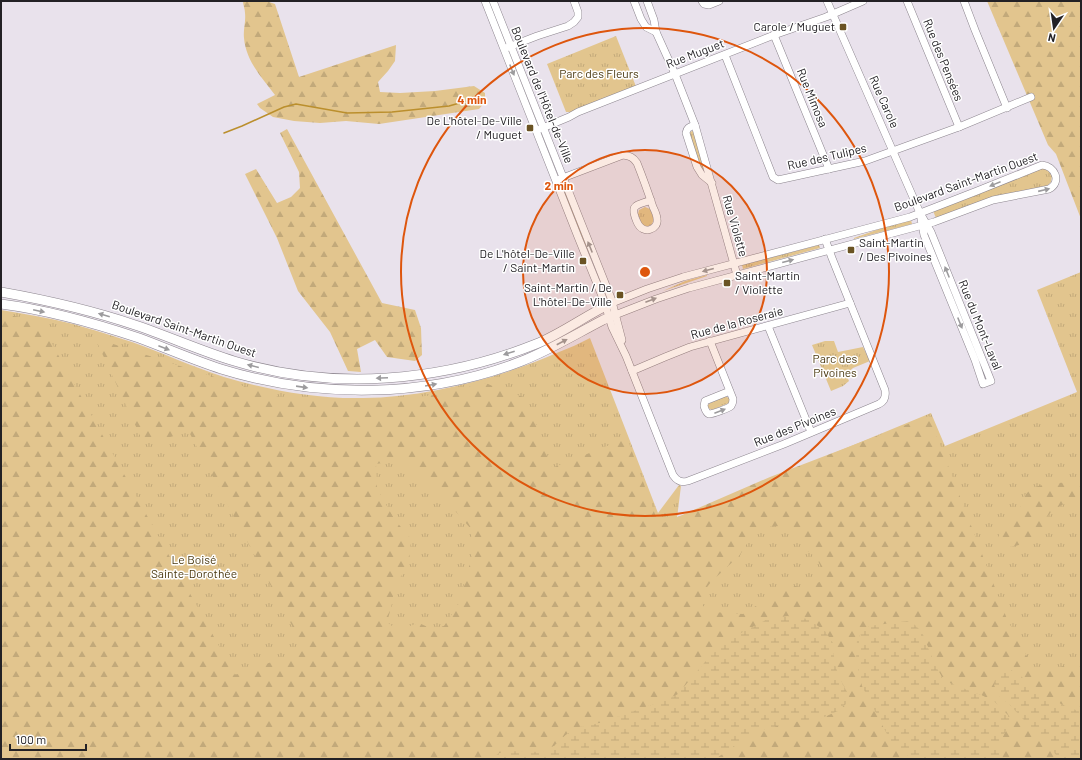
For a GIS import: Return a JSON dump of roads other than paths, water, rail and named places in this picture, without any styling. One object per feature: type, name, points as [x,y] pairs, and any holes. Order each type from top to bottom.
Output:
[{"type":"main road","name":"Boulevard Saint-Martin Ouest","points":[[1,292],[54,302],[107,316],[154,331],[212,354],[254,366],[308,376],[350,379],[376,379],[410,376],[452,370],[485,362],[542,342],[609,305]]},
{"type":"main road","name":"Boulevard Saint-Martin Ouest","points":[[1,304],[53,314],[102,326],[145,340],[213,366],[254,378],[296,386],[345,390],[412,388],[474,376],[506,367],[533,356],[612,316]]},
{"type":"street","name":"Boulevard de l'Hôtel-de-Ville","points":[[484,1],[507,47]]},
{"type":"street","name":"Boulevard de l'Hôtel-de-Ville","points":[[493,1],[507,47],[609,305],[614,331],[626,356]]},
{"type":"street","points":[[507,47],[568,26],[574,22],[578,17],[578,12],[574,1]]},
{"type":"street","name":"Rue Violette","points":[[634,1],[641,20],[646,27],[656,32]]},
{"type":"street","name":"Rue Violette","points":[[647,1],[654,20],[656,32],[675,74],[695,125],[737,275]]},
{"type":"street","points":[[702,1],[704,4],[709,5],[719,1]]},
{"type":"street","name":"Rue Carole","points":[[827,1],[924,224]]},
{"type":"street","name":"Rue Muguet","points":[[540,130],[578,112],[774,35],[833,14],[863,1]]},
{"type":"street","name":"Rue des Pensées","points":[[907,1],[959,127]]},
{"type":"street","points":[[964,1],[1006,108]]},
{"type":"street","name":"Rue Mimosa","points":[[774,35],[829,169]]},
{"type":"street","name":"Rue des Tulipes","points":[[725,54],[774,177],[778,180],[865,161],[959,127],[1031,97]]},
{"type":"street","name":"Rue Violette","points":[[695,125],[688,128],[686,130],[686,134],[697,167],[702,175],[712,183]]},
{"type":"street","points":[[559,179],[624,155],[630,156],[637,163],[651,200]]},
{"type":"street","name":"Boulevard Saint-Martin Ouest","points":[[609,305],[672,280],[908,217],[970,194],[1042,164],[1049,166],[1055,173],[1055,182],[1049,189],[993,200],[924,224],[665,295],[612,316]]},
{"type":"street","name":"Rue du Mont-Laval","points":[[924,224],[931,232],[991,381],[984,384],[924,235],[924,224]]},
{"type":"street","name":"Rue des Pivoines","points":[[626,356],[673,475],[676,479],[683,482],[883,402],[885,398],[885,390],[829,250],[826,239]]},
{"type":"street","name":"Rue de la Roseraie","points":[[632,371],[690,347],[850,303]]},
{"type":"street","points":[[768,326],[811,432]]},
{"type":"street","points":[[710,341],[730,391]]},
{"type":"waterway","points":[[224,133],[284,107],[296,104],[347,113],[392,112],[449,106],[477,98]]},
{"type":"place","name":"Carole / Muguet","points":[[843,27]]},
{"type":"place","name":"De L'hôtel-De-Ville / Muguet","points":[[530,128]]},
{"type":"place","name":"Saint-Martin / Des Pivoines","points":[[851,250]]},
{"type":"place","name":"De L'hôtel-De-Ville / Saint-Martin","points":[[583,261]]},
{"type":"place","name":"Saint-Martin / Violette","points":[[727,283]]},
{"type":"place","name":"Saint-Martin / De L'hôtel-De-Ville","points":[[620,295]]},
{"type":"park label","name":"Parc des Fleurs","points":[[599,74]]},
{"type":"park label","name":"Parc des Pivoines","points":[[835,366]]},
{"type":"park label","name":"Le Boisé Sainte-Dorothée","points":[[194,567]]}]
